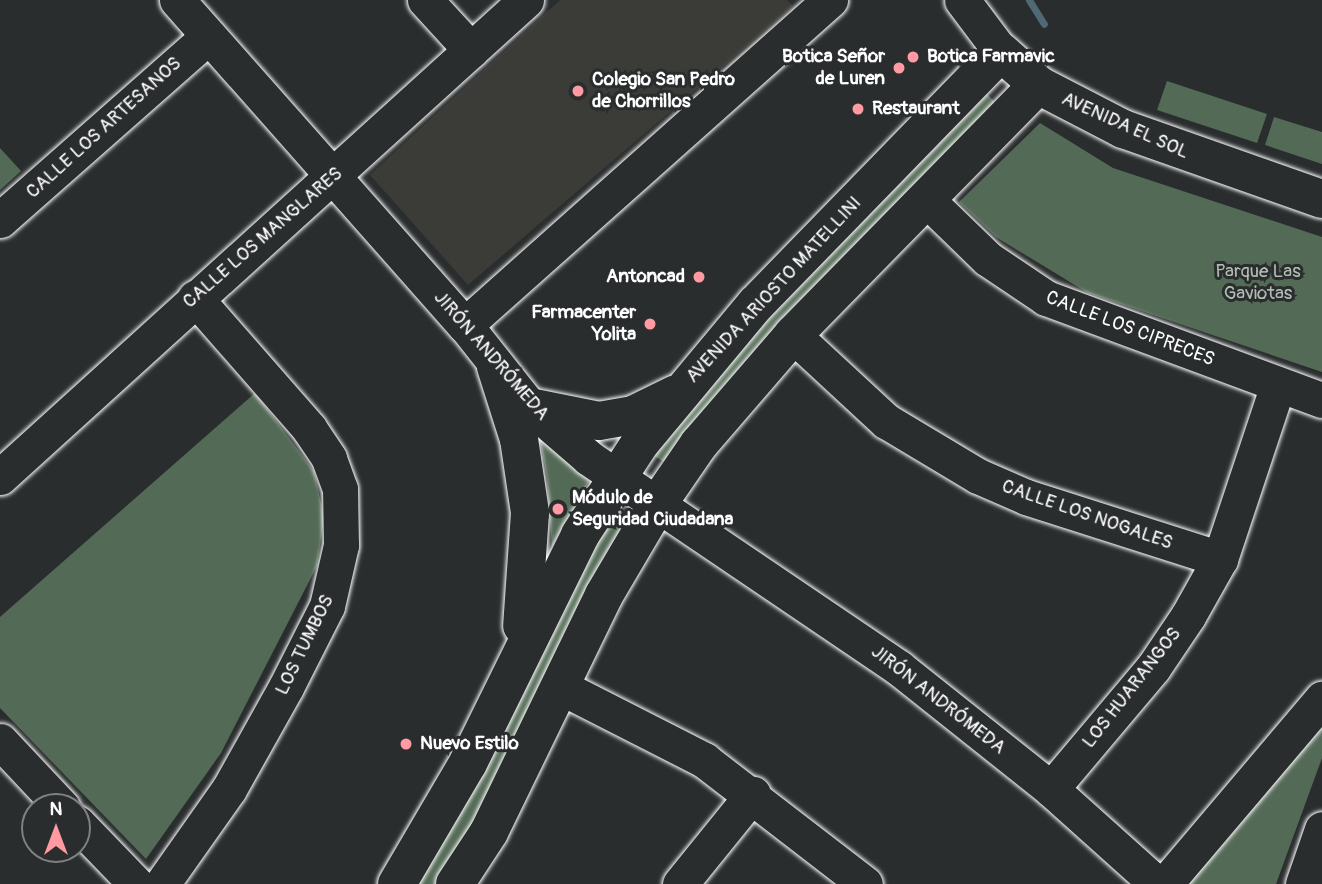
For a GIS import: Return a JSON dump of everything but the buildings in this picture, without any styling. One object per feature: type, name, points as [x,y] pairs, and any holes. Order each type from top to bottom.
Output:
[{"type":"main road","name":"AVENIDA EL SOL","points":[[1001,52],[1038,85],[1076,107],[1178,152],[1322,199]]},
{"type":"main road","name":"AVENIDA ARIOSTO MATELLINI","points":[[397,884],[468,763],[514,662],[580,535],[617,476],[679,392],[756,304],[1001,52]]},
{"type":"main road","points":[[455,884],[489,832],[604,595],[657,505],[708,434],[793,335],[1038,85]]},
{"type":"main road","points":[[496,367],[519,439],[530,513],[528,589],[514,662]]},
{"type":"main road","points":[[530,407],[581,420],[616,419],[649,410],[679,392]]},
{"type":"street","name":"JIRÓN ANDRÓMEDA","points":[[177,0],[465,325],[530,407],[657,505],[831,619],[1051,789],[1157,884]]},
{"type":"street","points":[[425,0],[471,50]]},
{"type":"street","name":"CALLE LOS MANGLARES","points":[[0,477],[526,0]]},
{"type":"street","points":[[465,325],[830,0]]},
{"type":"street","name":"AVENIDA EL SOL","points":[[962,0],[1001,52]]},
{"type":"street","name":"CALLE LOS ARTESANOS","points":[[0,220],[209,36]]},
{"type":"street","name":"CALLE LOS CIPRECES","points":[[926,199],[988,259],[1046,298],[1322,400]]},
{"type":"street","name":"LOS TUMBOS","points":[[162,884],[229,789],[292,675],[327,606],[341,545],[340,489],[329,458],[309,428],[195,298]]},
{"type":"street","name":"CALLE LOS NOGALES","points":[[793,335],[886,421],[978,476],[1026,497],[1220,559]]},
{"type":"street","name":"LOS HUARANGOS","points":[[1051,789],[1153,668],[1220,559],[1278,385]]},
{"type":"street","points":[[561,687],[704,760],[752,794],[865,884]]},
{"type":"street","points":[[1165,884],[1322,698]]},
{"type":"street","points":[[0,741],[49,793]]},
{"type":"street","points":[[680,884],[752,794]]},
{"type":"street","points":[[1303,884],[1322,829]]},
{"type":"street","points":[[91,837],[136,884]]},
{"type":"shaded area","name":"Colegio San Pedro de Chorrillos","points":[[560,0],[787,0],[793,6],[468,285],[370,175]]},
{"type":"green space","points":[[1167,81],[1267,114],[1257,143],[1157,110]]},
{"type":"green space","points":[[982,89],[1000,107],[670,466],[647,451],[680,406]]},
{"type":"green space","points":[[1274,117],[1322,132],[1322,164],[1265,145]]},
{"type":"green space","name":"Parque Las Gaviotas","points":[[1040,123],[1113,168],[1322,237],[1322,372],[1088,293],[996,237],[959,202]]},
{"type":"green space","points":[[0,148],[21,171],[0,190]]},
{"type":"green space","points":[[255,393],[314,471],[324,517],[317,566],[221,753],[146,859],[91,802],[91,793],[82,793],[0,708],[0,617]]},
{"type":"green space","points":[[537,424],[589,481],[552,547],[547,477]]},
{"type":"green space","points":[[606,512],[631,526],[443,884],[409,884]]},
{"type":"green space","points":[[1322,721],[1322,758],[1276,884],[1187,884]]},
{"type":"waterway","points":[[1029,0],[1044,24]]},
{"type":"place","name":"Botica Farmavic","points":[[913,57]]},
{"type":"place","name":"Botica Señor de Luren","points":[[899,68]]},
{"type":"place","name":"Colegio San Pedro de Chorrillos","points":[[578,91]]},
{"type":"place","name":"Restaurant","points":[[858,109]]},
{"type":"place","name":"Antoncad","points":[[699,277]]},
{"type":"place","name":"Farmacenter Yolita","points":[[650,324]]},
{"type":"place","name":"Módulo de Seguridad Ciudadana","points":[[558,509]]},
{"type":"place","name":"Nuevo Estilo","points":[[406,744]]}]
